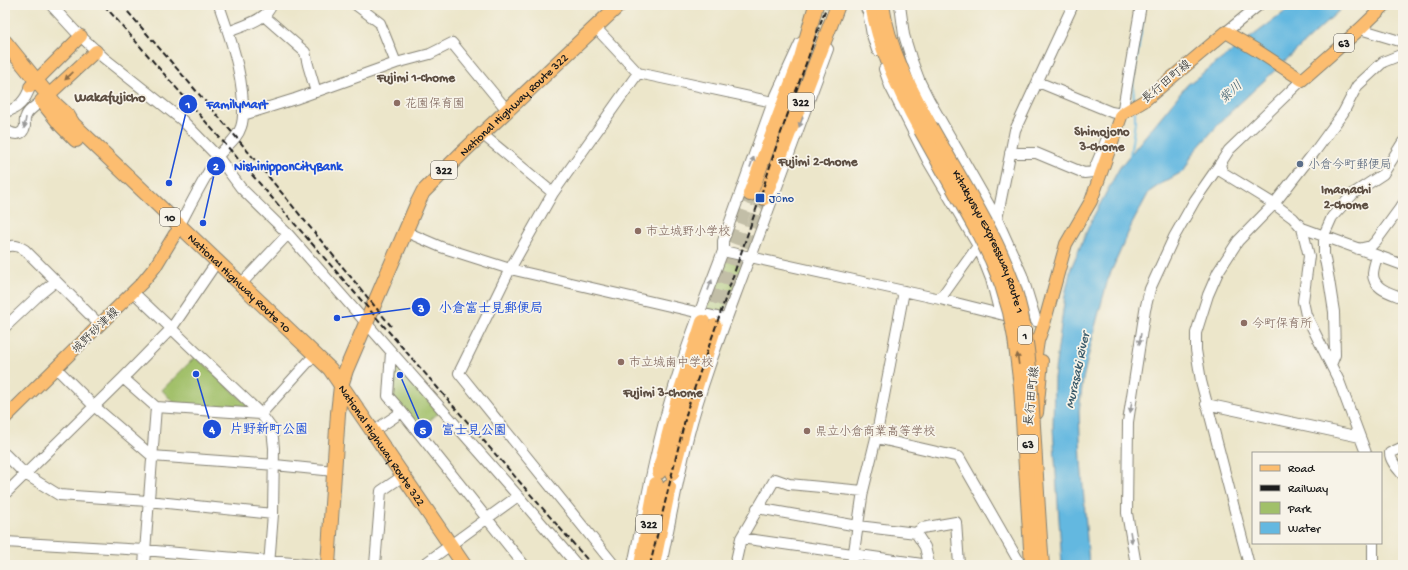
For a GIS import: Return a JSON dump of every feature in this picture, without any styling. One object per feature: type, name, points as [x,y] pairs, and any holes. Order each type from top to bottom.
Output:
[{"type":"highway","name":"National Highway Route 322","points":[[464,565],[341,386],[346,370],[404,231],[423,192],[507,110],[620,5]]},
{"type":"highway","name":"322","points":[[750,194],[800,58],[816,5]]},
{"type":"highway","name":"322","points":[[764,198],[838,5]]},
{"type":"highway","points":[[889,5],[893,32],[900,56],[930,126]]},
{"type":"highway","name":"Kitakyusyu Expressway Route 1","points":[[873,6],[889,33],[907,81],[930,126],[990,232],[1002,256],[1012,283],[1020,310],[1030,375],[1042,565]]},
{"type":"highway","name":"Kitakyusyu Expressway Route 1","points":[[873,6],[886,58],[897,84],[907,106],[992,260],[1002,285],[1010,312],[1021,387],[1032,565]]},
{"type":"highway","name":"National Highway Route 10","points":[[5,42],[33,84]]},
{"type":"highway","name":"National Highway Route 10","points":[[5,54],[45,98],[61,125],[74,138],[177,230],[241,284],[330,369],[341,386]]},
{"type":"highway","name":"National Highway Route 10","points":[[177,230],[212,269],[327,378],[341,386]]},
{"type":"highway","name":"322","points":[[654,565],[664,479],[678,399],[711,320]]},
{"type":"highway","points":[[328,565],[341,386]]},
{"type":"highway","name":"322","points":[[641,565],[664,479]]},
{"type":"main road","name":"63","points":[[1300,79],[1360,29],[1385,5]]},
{"type":"main road","points":[[1229,34],[1300,79]]},
{"type":"main road","name":"長行田町線","points":[[1032,565],[1027,509],[1029,401],[1040,323],[1066,244],[1091,201],[1122,114],[1144,101],[1229,34]]},
{"type":"main road","points":[[33,84],[80,36]]},
{"type":"main road","points":[[45,98],[96,51]]},
{"type":"main road","name":"城野砂津線","points":[[5,418],[133,292],[155,267],[177,230]]},
{"type":"main road","name":"長行田町線","points":[[1040,323],[1044,342],[1037,407],[1037,502],[1042,565]]},
{"type":"street","points":[[52,5],[96,51],[182,120],[218,157],[241,188],[288,234],[577,565]]},
{"type":"street","points":[[177,230],[218,157],[238,134],[242,123],[242,87],[240,74],[219,5]]},
{"type":"street","points":[[228,32],[264,16],[270,9],[271,5]]},
{"type":"street","points":[[632,565],[664,479],[688,437],[705,379],[711,320],[723,251],[723,241],[773,102],[816,5]]},
{"type":"street","points":[[711,320],[752,257],[827,52],[838,5]]},
{"type":"street","points":[[900,5],[904,35],[920,82],[936,113],[997,219],[1022,274],[1040,323]]},
{"type":"street","points":[[997,219],[1015,130],[1073,5]]},
{"type":"street","points":[[1038,82],[1111,112],[1122,114],[1141,5]]},
{"type":"street","points":[[1229,34],[1259,5]]},
{"type":"street","points":[[361,6],[380,23],[396,63]]},
{"type":"street","points":[[873,6],[868,12],[872,36],[890,86],[928,160],[978,246],[991,280],[1000,314]]},
{"type":"street","points":[[264,16],[305,52],[316,92]]},
{"type":"street","points":[[596,28],[638,73],[773,102]]},
{"type":"street","points":[[1360,29],[1403,42]]},
{"type":"street","points":[[243,115],[316,92],[396,63],[430,54],[452,43],[507,110]]},
{"type":"street","points":[[1249,565],[1206,404],[1197,358],[1196,333],[1208,295],[1218,272],[1238,241],[1274,204],[1330,131],[1358,86],[1383,62],[1403,54]]},
{"type":"street","points":[[614,565],[459,373],[510,269],[553,193],[638,73]]},
{"type":"street","points":[[1136,565],[1128,513],[1128,422],[1145,310],[1150,289],[1174,237],[1195,200],[1229,150],[1300,79]]},
{"type":"street","points":[[5,112],[14,110],[26,98],[33,84]]},
{"type":"street","points":[[5,130],[13,134],[18,134],[21,132],[25,125],[25,117],[28,112],[45,98]]},
{"type":"street","points":[[482,134],[553,193]]},
{"type":"street","points":[[1010,153],[1036,153],[1084,173],[1093,172],[1108,136],[1114,138]]},
{"type":"street","points":[[1331,365],[1335,355],[1334,312],[1324,254],[1324,235],[1332,217],[1354,193],[1383,174],[1403,142]]},
{"type":"street","points":[[1220,164],[1222,172],[1274,204],[1293,218],[1302,228],[1310,256],[1303,301],[1306,315],[1339,381],[1366,452]]},
{"type":"street","points":[[1358,249],[1370,246],[1376,241],[1403,204]]},
{"type":"street","points":[[1302,228],[1403,265]]},
{"type":"street","points":[[404,231],[441,247],[510,269],[711,320]]},
{"type":"street","points":[[241,284],[288,234]]},
{"type":"street","points":[[5,248],[13,246],[22,248],[100,325]]},
{"type":"street","points":[[940,299],[978,246]]},
{"type":"street","points":[[723,251],[940,299],[1040,323]]},
{"type":"street","points":[[1377,256],[1373,274],[1375,283],[1382,289],[1403,298]]},
{"type":"street","points":[[5,494],[171,329],[212,269]]},
{"type":"street","points":[[5,328],[40,294],[56,281]]},
{"type":"street","points":[[852,565],[863,491],[876,438],[904,291]]},
{"type":"street","points":[[133,292],[261,414],[272,429],[275,465],[270,563]]},
{"type":"street","points":[[391,352],[388,396],[488,518],[524,565]]},
{"type":"street","points":[[261,414],[309,361]]},
{"type":"street","points":[[56,368],[94,406],[152,456],[334,471]]},
{"type":"street","points":[[123,378],[156,407],[261,414]]},
{"type":"street","points":[[1206,404],[1360,438]]},
{"type":"street","points":[[144,565],[156,407]]},
{"type":"street","points":[[381,426],[402,412]]},
{"type":"street","points":[[876,438],[959,457],[1018,560]]},
{"type":"street","points":[[1386,456],[1403,447]]},
{"type":"street","points":[[5,454],[25,474],[59,495],[148,501],[273,514]]},
{"type":"street","points":[[1386,456],[1403,466]]},
{"type":"street","points":[[1386,456],[1403,475]]},
{"type":"street","points":[[375,565],[381,491],[403,476]]},
{"type":"street","points":[[661,565],[664,479]]},
{"type":"street","points":[[735,565],[741,538],[775,479],[789,484],[863,491]]},
{"type":"street","points":[[423,565],[518,496]]},
{"type":"street","points":[[757,508],[858,526],[916,533],[922,528],[956,522],[959,565]]},
{"type":"street","points":[[741,538],[929,565],[925,547],[916,533]]},
{"type":"street","points":[[5,542],[144,550],[270,563],[316,565]]},
{"type":"street","points":[[1373,544],[1373,565]]},
{"type":"green space","points":[[726,256],[743,260],[744,263],[723,314],[710,311],[706,306]]},
{"type":"green space","points":[[196,356],[250,407],[249,411],[176,405],[162,390]]},
{"type":"green space","points":[[392,356],[441,411],[418,430],[390,395]]},
{"type":"water","points":[[1294,5],[1345,5],[1225,117],[1193,153],[1184,171],[1149,192],[1132,224],[1108,279],[1083,379],[1079,411],[1081,461],[1089,565],[1062,565],[1053,428],[1054,378],[1065,295],[1071,268],[1092,219],[1120,167],[1187,85]]},
{"type":"waterway","points":[[1134,101],[1133,82],[1143,20]]},
{"type":"waterway","points":[[1130,156],[1135,122],[1135,111]]},
{"type":"tunnel","points":[[703,322],[750,194]]},
{"type":"tunnel","points":[[715,326],[764,198]]},
{"type":"railway","points":[[104,5],[592,565]]},
{"type":"railway","points":[[122,5],[236,137],[391,326]]},
{"type":"railway","points":[[650,565],[688,407],[760,198],[778,141],[827,5]]},
{"type":"place","name":"花園保育園","points":[[397,103]]},
{"type":"place","name":"小倉今町郵便局","points":[[1300,164]]},
{"type":"place","name":"FamilyMart","points":[[169,183]]},
{"type":"place","name":"Jōno","points":[[760,198]]},
{"type":"place","name":"NishinipponCityBank","points":[[203,223]]},
{"type":"place","name":"市立城野小学校","points":[[638,231]]},
{"type":"place","name":"小倉富士見郵便局","points":[[337,318]]},
{"type":"place","name":"今町保育所","points":[[1244,323]]},
{"type":"place","name":"市立城南中学校","points":[[621,362]]},
{"type":"place","name":"片野新町公園","points":[[196,374]]},
{"type":"place","name":"富士見公園","points":[[400,375]]},
{"type":"place","name":"県立小倉商業高等学校","points":[[807,431]]},
{"type":"district","name":"Fujimi 1-chome","points":[[416,76]]},
{"type":"district","name":"Wakafujicho","points":[[110,96]]},
{"type":"district","name":"Shimojono 3-chome","points":[[1102,138]]},
{"type":"district","name":"Fujimi 2-chome","points":[[818,160]]},
{"type":"district","name":"Imamachi 2-chome","points":[[1346,196]]},
{"type":"district","name":"Fujimi 3-chome","points":[[663,391]]},
{"type":"water label","name":"紫川","points":[[1230,91]]},
{"type":"water label","name":"Murasaki River","points":[[1076,370]]}]
